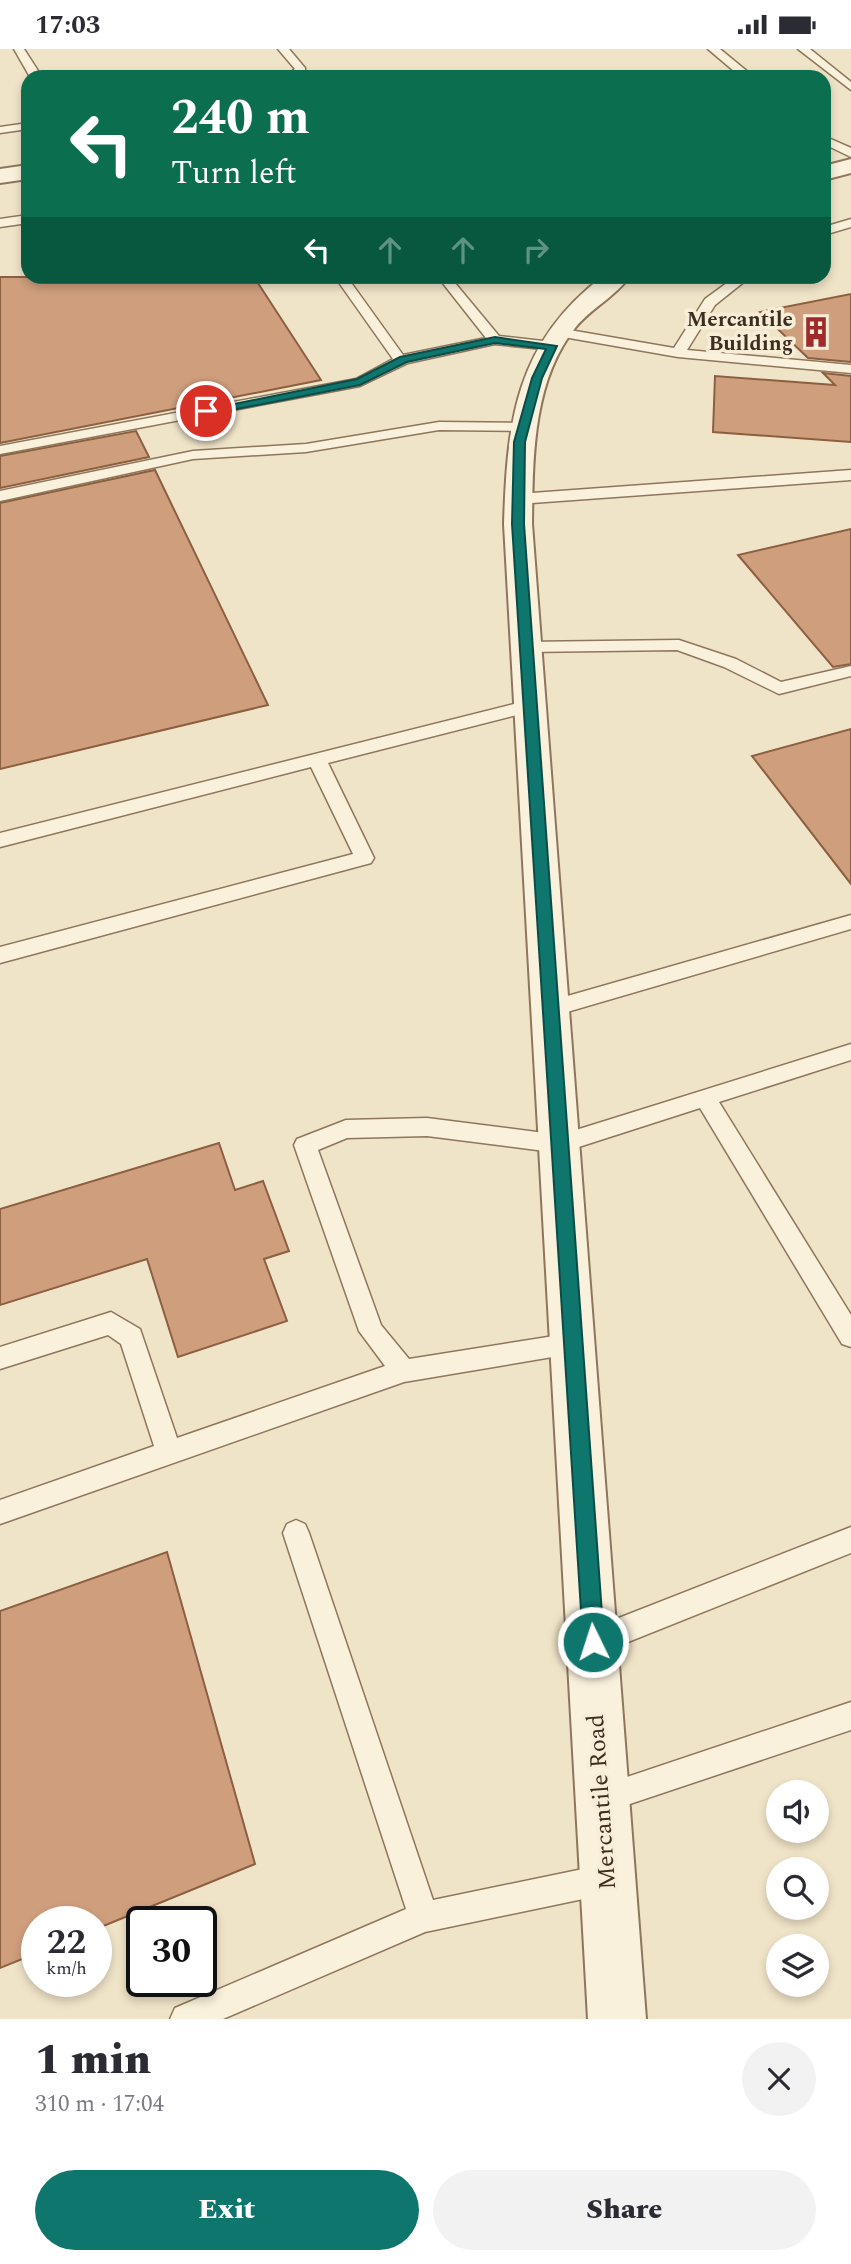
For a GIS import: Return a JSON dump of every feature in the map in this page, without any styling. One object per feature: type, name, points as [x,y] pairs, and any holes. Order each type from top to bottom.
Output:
[{"type":"street","points":[[831,171],[851,166]]},
{"type":"street","points":[[0,176],[21,173]]},
{"type":"street","name":"Mercantile Road","points":[[610,284],[555,339],[537,378],[520,442],[518,499],[617,2019]]},
{"type":"lane","points":[[19,49],[32,70]]},
{"type":"lane","points":[[283,49],[297,70]]},
{"type":"lane","points":[[713,49],[739,70]]},
{"type":"lane","points":[[803,49],[830,70]]},
{"type":"lane","points":[[831,71],[851,87]]},
{"type":"lane","points":[[0,130],[21,127]]},
{"type":"lane","points":[[831,143],[851,153]]},
{"type":"lane","points":[[0,223],[21,220]]},
{"type":"lane","points":[[831,230],[851,223]]},
{"type":"lane","points":[[346,284],[400,360],[404,359]]},
{"type":"lane","points":[[450,284],[495,340]]},
{"type":"lane","points":[[678,353],[710,302],[734,284]]},
{"type":"lane","points":[[0,450],[360,382],[404,359],[495,340],[555,339],[851,369]]},
{"type":"lane","points":[[0,496],[157,461],[215,452],[306,447],[439,426],[524,427]]},
{"type":"lane","points":[[518,499],[851,475]]},
{"type":"lane","points":[[526,647],[679,645],[730,663],[779,688],[851,671]]},
{"type":"lane","points":[[0,840],[530,706]]},
{"type":"lane","points":[[0,955],[364,858],[317,760]]},
{"type":"lane","points":[[550,1009],[851,922]]},
{"type":"lane","points":[[404,1371],[371,1331],[305,1145],[346,1129],[427,1127],[560,1144],[851,1052]]},
{"type":"lane","points":[[705,1098],[851,1336]]},
{"type":"lane","points":[[0,1359],[111,1323],[131,1337],[169,1453]]},
{"type":"lane","points":[[0,1512],[404,1371],[573,1344]]},
{"type":"lane","points":[[296,1533],[424,1917]]},
{"type":"lane","points":[[593,1642],[851,1540]]},
{"type":"lane","points":[[601,1799],[851,1716]]},
{"type":"lane","points":[[186,2019],[424,1917],[607,1879]]},
{"type":"building","points":[[0,277],[21,277],[21,284],[259,284],[321,380],[0,443]]},
{"type":"building","name":"Mercantile Building","points":[[851,294],[851,362],[808,358],[760,312]]},
{"type":"building","points":[[823,373],[851,376],[851,442],[713,432],[715,376],[835,385]]},
{"type":"building","points":[[136,431],[149,457],[0,488],[0,456]]},
{"type":"building","points":[[155,470],[268,705],[0,769],[0,503]]},
{"type":"building","points":[[851,529],[851,664],[833,667],[738,555]]},
{"type":"building","points":[[851,729],[851,884],[752,756]]},
{"type":"building","points":[[219,1143],[235,1190],[263,1181],[289,1251],[264,1259],[287,1321],[178,1357],[147,1259],[0,1305],[0,1209]]},
{"type":"building","points":[[167,1552],[255,1864],[152,1906],[126,1906],[126,1917],[112,1922],[112,1906],[21,1906],[21,1959],[0,1968],[0,1611]]},
{"type":"place","name":"Mercantile Building","points":[[816,332]]},
{"type":"route","points":[[206,411],[360,382],[404,359],[495,340],[552,346],[537,378],[520,442],[518,524],[593,1642]]}]
